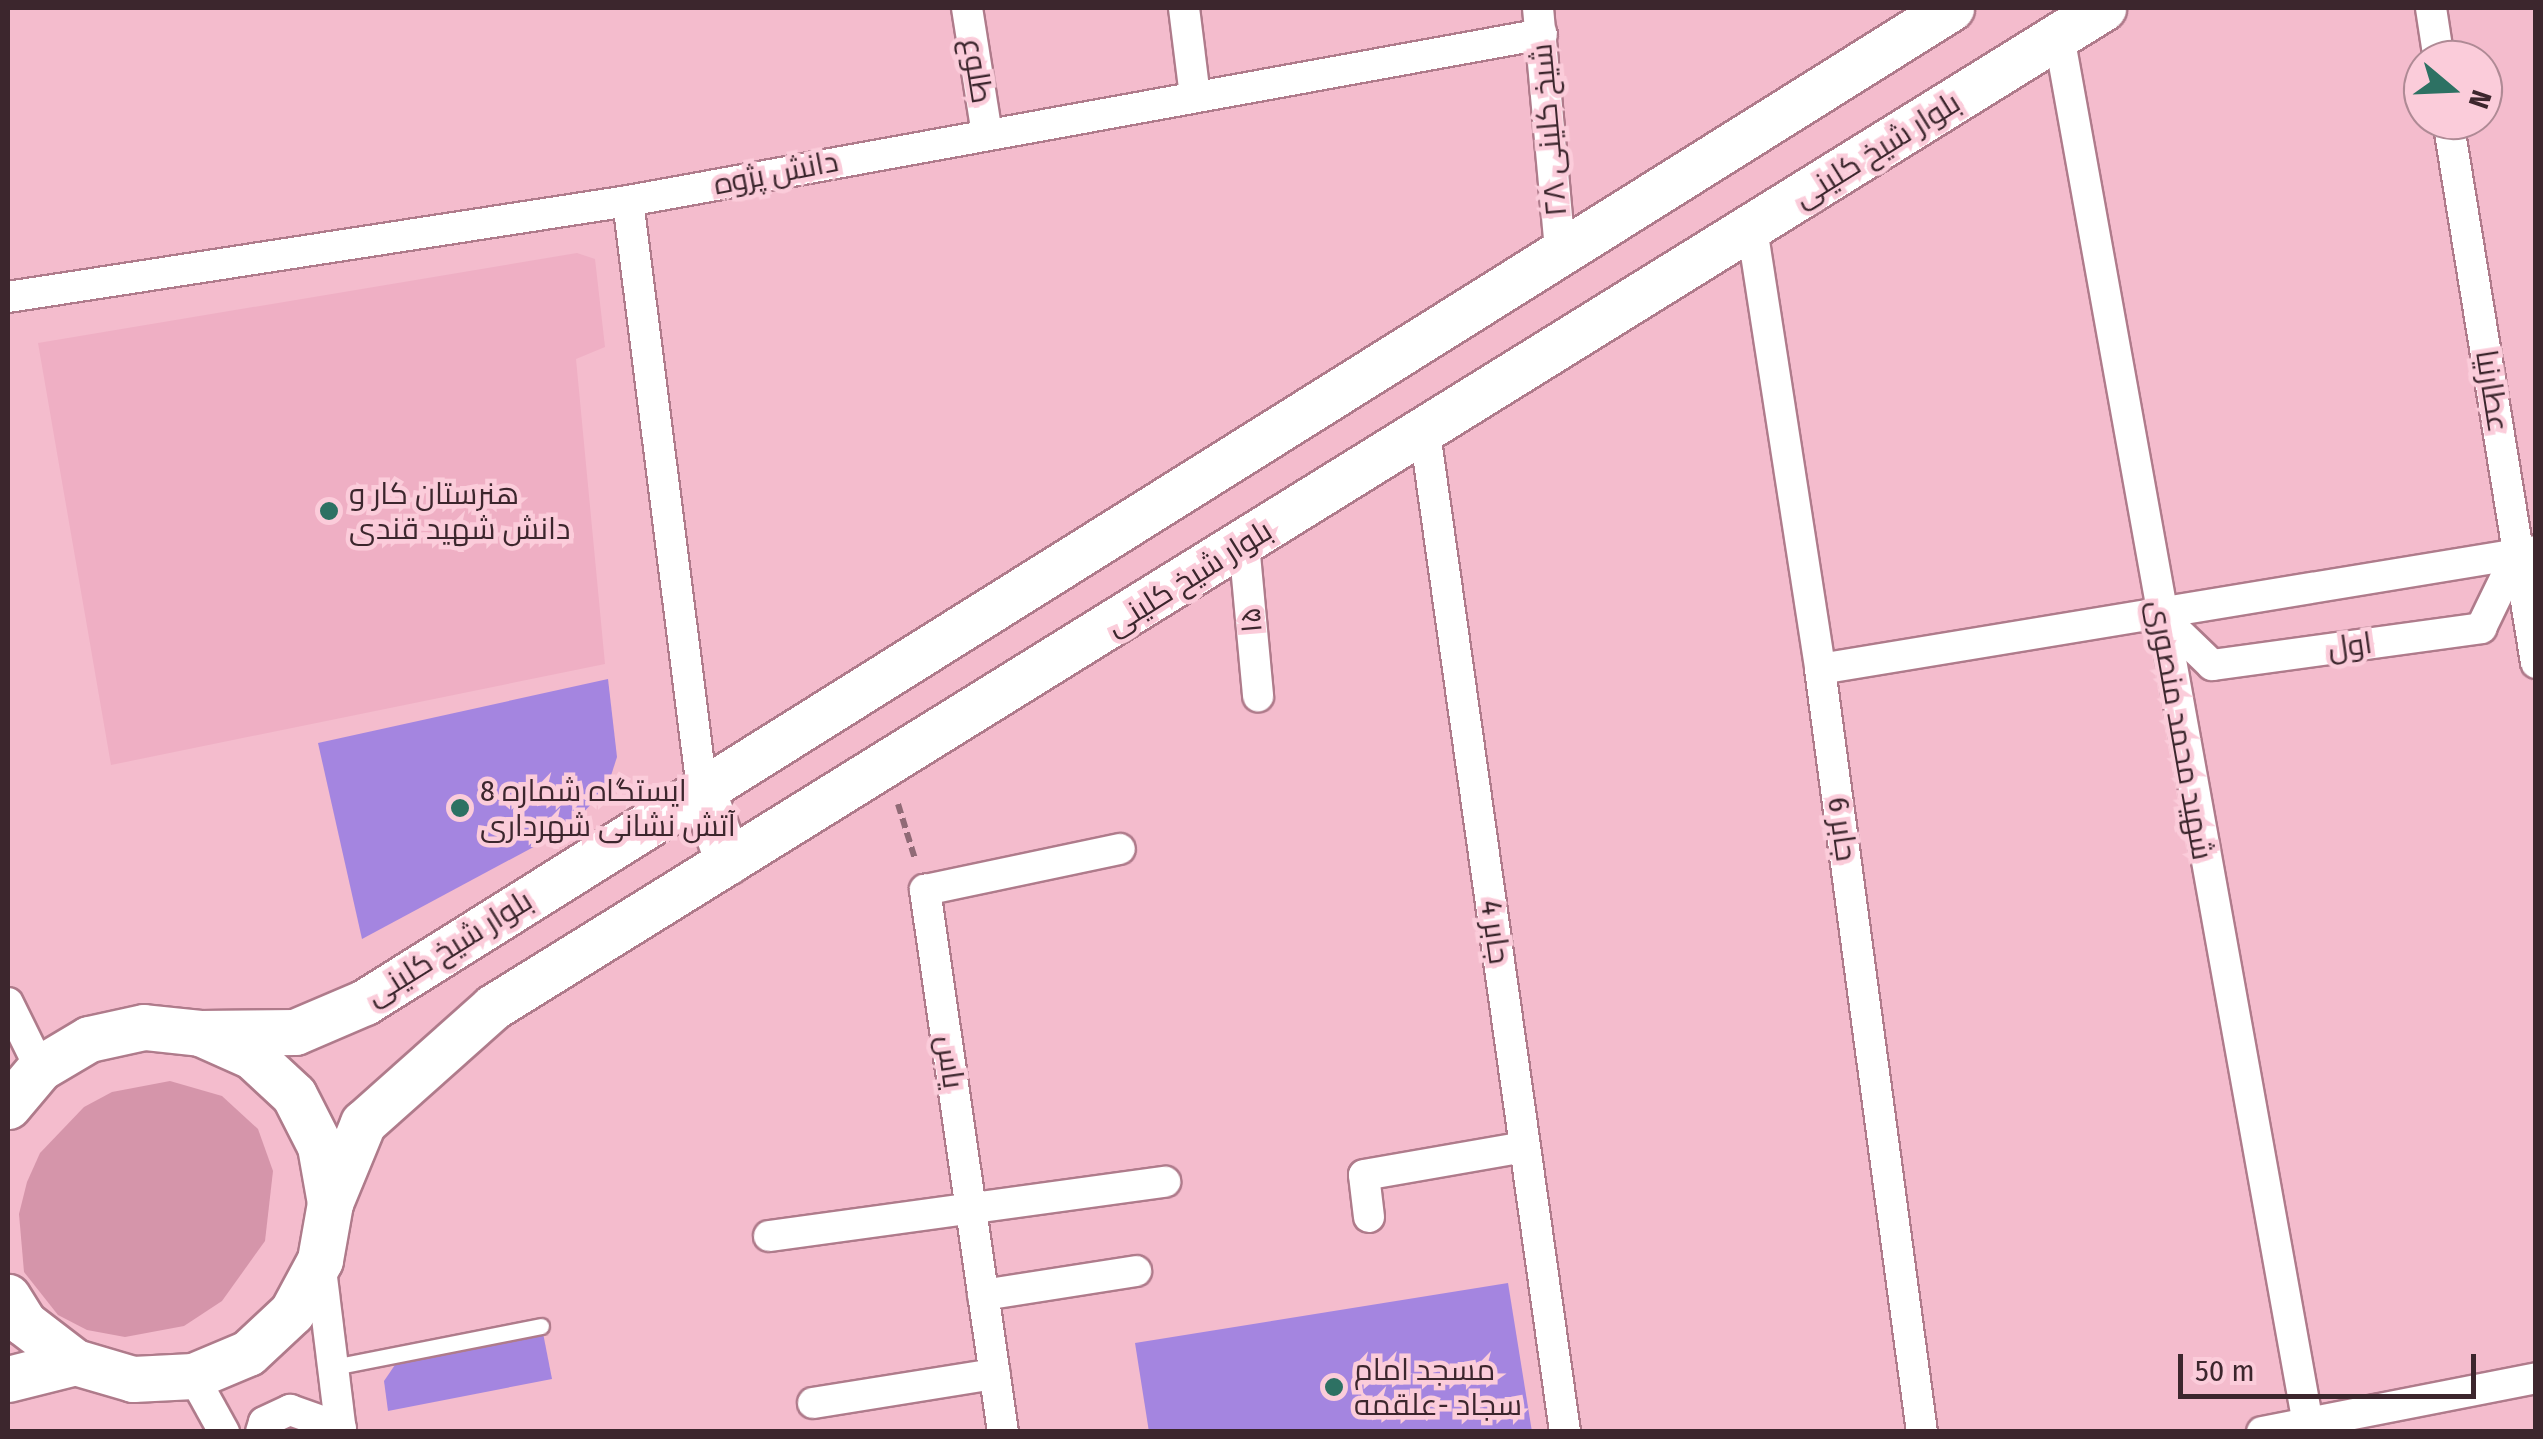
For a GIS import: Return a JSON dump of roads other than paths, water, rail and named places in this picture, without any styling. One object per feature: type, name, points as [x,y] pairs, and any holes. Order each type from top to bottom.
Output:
[{"type":"main road","name":"بلوار شیخ کلینی","points":[[200,1033],[296,1032],[365,1002],[1951,8]]},
{"type":"main road","name":"بلوار شیخ کلینی","points":[[330,1202],[363,1124],[493,1007],[1425,433],[2104,8]]},
{"type":"main road","points":[[702,788],[728,862]]},
{"type":"main road","points":[[8,1106],[40,1068],[89,1039],[144,1027],[200,1033],[252,1056],[294,1096],[320,1146],[330,1202],[320,1260],[292,1312],[248,1353],[193,1376],[133,1379],[75,1362],[24,1323],[8,1297]]},
{"type":"main road","points":[[8,1379],[75,1362]]},
{"type":"street","name":"طلوع","points":[[966,8],[987,134]]},
{"type":"street","points":[[1184,8],[1195,96]]},
{"type":"street","points":[[2431,8],[2436,40]]},
{"type":"street","name":"دانش پژوه","points":[[8,297],[628,201],[1195,96],[1540,21]]},
{"type":"street","name":"شیخ کلینی ۲۸","points":[[1540,21],[1560,252]]},
{"type":"street","name":"شهید محمد منصوری","points":[[2059,36],[2158,613],[2308,1424]]},
{"type":"street","name":"عطارنیا","points":[[2452,140],[2526,552],[2536,663]]},
{"type":"street","points":[[628,201],[702,788]]},
{"type":"street","name":"جابر 6","points":[[1752,228],[1820,669],[1922,1432]]},
{"type":"street","name":"جابر 4","points":[[1425,433],[1565,1432]]},
{"type":"street","name":"۱۵","points":[[1244,544],[1258,696]]},
{"type":"street","points":[[1820,669],[2526,552]]},
{"type":"street","name":"اول","points":[[2158,613],[2212,665],[2481,628],[2526,552]]},
{"type":"street","name":"یاس","points":[[1004,1432],[924,890],[1120,849]]},
{"type":"street","points":[[8,1003],[40,1068]]},
{"type":"street","points":[[1370,1217],[1364,1175],[1525,1147]]},
{"type":"street","points":[[768,1236],[1164,1182]]},
{"type":"street","points":[[261,1432],[264,1422],[290,1410],[341,1430],[320,1260]]},
{"type":"street","points":[[983,1294],[1136,1271]]},
{"type":"street","points":[[813,1403],[995,1374]]},
{"type":"street","points":[[193,1376],[224,1432]]},
{"type":"street","points":[[2262,1432],[2533,1381]]},
{"type":"lane","points":[[334,1368],[541,1326]]},
{"type":"place","name":"هنرستان کار و دانش شهید قندی","points":[[329,511]]},
{"type":"place","name":"ایستگاه شماره 8 آتش نشانی شهرداری","points":[[460,808]]},
{"type":"place","name":"مسجد امام سجاد -علقمه","points":[[1334,1387]]}]
